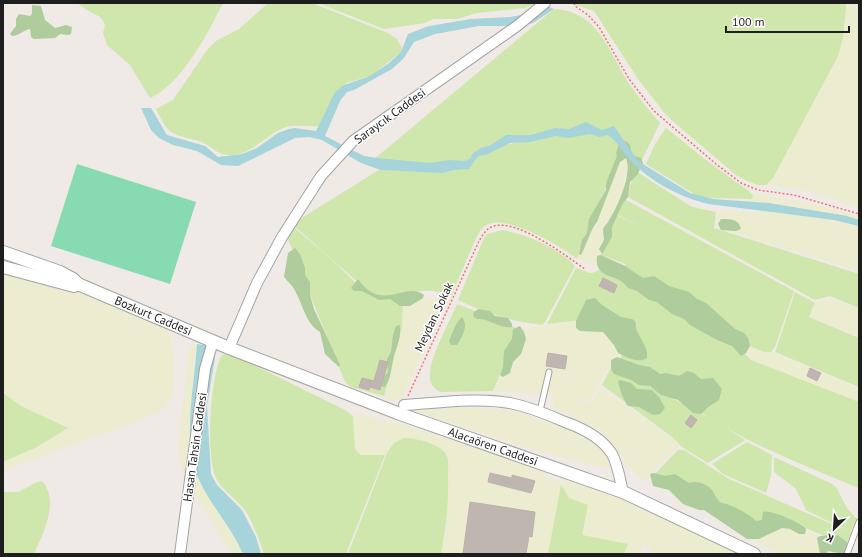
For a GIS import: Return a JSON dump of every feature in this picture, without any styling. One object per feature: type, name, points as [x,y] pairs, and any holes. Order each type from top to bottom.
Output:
[{"type":"street","name":"Saraycık Caddesi","points":[[229,348],[257,283],[282,237],[321,176],[353,141],[517,26],[545,3]]},
{"type":"street","name":"Bozkurt Caddesi","points":[[3,252],[60,272],[73,279],[78,284],[229,348]]},
{"type":"street","name":"Bozkurt Caddesi","points":[[3,267],[74,286],[78,284]]},
{"type":"street","name":"Hasan Tahsin Caddesi","points":[[180,554],[205,369],[213,341]]},
{"type":"street","name":"Alacaören Caddesi","points":[[229,348],[424,424],[624,492],[754,554]]},
{"type":"street","points":[[404,405],[493,401],[510,403],[540,411],[574,425],[590,434],[606,447],[612,455],[624,492]]},
{"type":"lane","points":[[540,411],[549,372]]},
{"type":"lane","points":[[847,554],[859,522]]},
{"type":"path","points":[[574,3],[575,6],[588,15],[599,27],[629,79],[654,111],[666,123],[735,178],[748,187],[758,190],[794,195],[859,214]]},
{"type":"path","name":"Meydan. Sokak","points":[[404,405],[479,241],[488,228],[497,226],[516,229],[561,251],[585,269]]},
{"type":"green space","points":[[77,3],[223,3],[202,43],[183,70],[162,91],[150,98],[130,65],[107,45],[103,33],[105,25],[100,17]]},
{"type":"green space","points":[[268,3],[312,3],[388,33],[397,39],[402,48],[401,52],[371,76],[346,83],[341,88],[319,126],[286,127],[272,134],[245,152],[225,155],[199,141],[177,135],[168,129],[160,118],[156,109],[173,100],[207,50],[216,41],[239,29]]},
{"type":"green space","points":[[318,3],[538,3],[525,8],[477,13],[457,19],[433,19],[425,23],[384,29]]},
{"type":"green space","points":[[562,3],[845,3],[846,7],[843,38],[838,56],[773,178],[766,185],[758,185],[736,175],[666,115],[638,79],[594,11],[573,4]]},
{"type":"green space","points":[[841,3],[859,3],[859,208],[809,191],[766,185],[836,44]]},
{"type":"green space","points":[[32,5],[41,6],[45,20],[55,28],[66,25],[72,27],[71,34],[60,34],[55,38],[34,39],[31,37],[30,29],[12,36],[10,34],[16,26],[16,19],[19,14],[30,16],[32,14]]},
{"type":"green space","points":[[554,9],[569,11],[581,17],[600,34],[632,87],[660,123],[640,164],[630,154],[614,130],[582,132],[613,135],[622,148],[577,259],[560,247],[525,229],[502,223],[488,224],[477,236],[451,296],[444,293],[423,291],[395,297],[403,298],[402,327],[384,396],[351,387],[345,382],[282,224],[290,224],[330,258],[361,288],[370,293],[292,224],[382,168],[429,167],[373,160]],"holes":[[[575,133],[497,146],[516,138]],[[474,158],[469,166],[431,167],[471,162]]]},
{"type":"green space","points":[[666,128],[750,192],[753,196],[752,199],[708,198],[696,195],[646,164],[655,144]]},
{"type":"green space","points":[[626,141],[630,145],[632,155],[641,158],[643,163],[638,174],[630,182],[628,197],[623,203],[612,227],[612,237],[602,254],[599,249],[604,240],[603,229],[616,208],[626,182],[628,165],[626,158],[620,162],[597,222],[581,255],[579,254],[582,240],[587,233],[589,219],[606,190],[606,183],[617,156],[616,153],[618,143]]},
{"type":"green space","points":[[624,155],[633,170],[602,248],[601,268],[577,259],[618,161]]},
{"type":"green space","points":[[77,164],[196,202],[170,284],[51,246]]},
{"type":"green space","points":[[637,172],[692,207],[716,212],[714,228],[859,274],[859,308],[830,296],[815,300],[628,197],[632,178]]},
{"type":"green space","points":[[744,191],[821,206],[859,217],[859,271],[716,227],[718,211],[762,212],[748,207]]},
{"type":"green space","points":[[624,199],[794,291],[775,347],[771,352],[764,352],[752,347],[619,273],[626,264],[601,255],[616,215],[643,228],[618,215]]},
{"type":"green space","points":[[721,219],[736,221],[741,229],[736,231],[721,230],[718,224]]},
{"type":"green space","points":[[502,230],[522,235],[542,243],[560,253],[575,266],[542,325],[520,322],[499,316],[458,300],[484,238],[487,234]]},
{"type":"green space","points":[[295,248],[300,254],[305,268],[305,275],[310,282],[310,295],[314,309],[340,365],[339,367],[325,354],[320,332],[311,324],[294,289],[284,277],[288,253]]},
{"type":"green space","points":[[601,255],[625,266],[643,278],[654,276],[669,286],[689,292],[697,299],[706,303],[735,329],[744,333],[748,338],[750,346],[746,353],[741,356],[732,346],[717,340],[690,325],[684,319],[672,314],[657,302],[649,300],[637,291],[628,288],[619,280],[603,273],[597,264],[597,256]]},
{"type":"green space","points":[[3,261],[169,328],[174,358],[174,383],[171,400],[159,413],[3,471]]},
{"type":"green space","points":[[576,268],[588,273],[593,273],[601,269],[742,351],[751,360],[859,402],[859,488],[773,452],[723,426],[745,440],[708,463],[682,447],[672,437],[602,385],[612,366],[711,419],[620,362],[623,347],[623,326],[580,320],[547,324]]},
{"type":"green space","points":[[358,279],[367,289],[376,294],[385,295],[417,291],[424,295],[423,298],[410,306],[400,306],[390,299],[379,300],[362,291],[354,291],[351,288]]},
{"type":"green space","points":[[795,292],[815,303],[809,317],[859,338],[859,387],[775,352]]},
{"type":"green space","points":[[420,297],[446,301],[402,399],[392,401],[383,397],[402,327],[403,298]]},
{"type":"green space","points":[[595,298],[602,305],[621,317],[635,321],[636,330],[645,347],[647,358],[644,360],[636,360],[629,358],[618,353],[614,345],[603,332],[580,331],[576,328],[576,321],[586,300]]},
{"type":"green space","points":[[831,298],[859,309],[858,336],[810,317],[816,303],[820,300]]},
{"type":"green space","points":[[457,304],[509,324],[519,330],[493,391],[440,392],[431,382],[431,370],[436,351]]},
{"type":"green space","points":[[478,309],[490,311],[495,316],[508,318],[512,324],[512,327],[477,319],[473,316],[474,312]]},
{"type":"green space","points":[[462,317],[465,324],[463,335],[457,345],[451,345],[449,341],[456,325]]},
{"type":"green space","points":[[576,321],[607,329],[620,349],[590,400],[564,398],[593,402],[600,387],[680,444],[644,481],[627,465],[615,446],[602,432],[553,407],[553,396],[494,391],[520,329]]},
{"type":"green space","points":[[400,325],[399,340],[394,355],[390,377],[385,387],[383,387],[380,380],[388,372],[387,359],[391,352],[393,335],[396,326]]},
{"type":"green space","points":[[520,326],[526,339],[521,354],[513,362],[510,373],[503,377],[500,375],[503,367],[504,351],[512,339],[513,329]]},
{"type":"green space","points":[[193,344],[197,344],[195,424],[200,469],[246,554],[231,554],[182,472],[178,447],[189,349]]},
{"type":"green space","points":[[750,346],[764,352],[771,352],[859,388],[859,402],[755,362],[746,353]]},
{"type":"green space","points":[[226,354],[235,356],[345,410],[353,416],[355,450],[361,455],[385,455],[346,554],[264,554],[256,531],[244,509],[217,480],[213,470],[211,455],[210,418],[214,380],[222,355]]},
{"type":"green space","points":[[617,357],[639,365],[650,367],[660,374],[666,373],[679,376],[687,371],[694,373],[701,379],[713,378],[722,389],[719,400],[701,414],[693,413],[678,400],[661,395],[650,386],[639,385],[631,380],[614,374],[611,369],[611,360]]},
{"type":"green space","points":[[620,380],[631,383],[637,389],[652,390],[659,397],[665,408],[660,414],[653,415],[639,407],[628,406],[619,387],[618,381]]},
{"type":"green space","points":[[3,393],[21,406],[68,428],[37,447],[3,462]]},
{"type":"green space","points":[[476,408],[498,409],[525,414],[576,432],[604,452],[614,470],[523,447],[412,410]]},
{"type":"green space","points":[[360,414],[394,422],[546,470],[548,471],[546,476],[524,470],[562,483],[565,476],[630,497],[737,554],[654,554],[644,543],[638,554],[441,554],[447,522],[387,455],[361,455],[355,450],[353,416]]},
{"type":"green space","points":[[404,438],[428,442],[440,448],[447,456],[448,505],[441,554],[348,554],[387,453],[394,443]]},
{"type":"green space","points":[[747,442],[772,455],[771,475],[766,493],[723,474],[712,464]]},
{"type":"green space","points":[[678,450],[684,450],[729,479],[852,533],[847,542],[844,544],[803,527],[760,527],[654,475]]},
{"type":"green space","points":[[774,457],[836,487],[847,508],[857,519],[850,532],[806,510],[796,489],[774,472]]},
{"type":"green space","points":[[654,473],[665,476],[675,474],[689,483],[698,482],[704,484],[711,489],[720,502],[728,504],[756,521],[762,520],[763,512],[772,513],[785,517],[803,526],[806,529],[805,534],[799,534],[790,529],[782,528],[759,539],[747,539],[704,510],[699,510],[683,504],[669,490],[653,486],[650,474]]},
{"type":"green space","points":[[42,481],[50,498],[50,508],[45,527],[34,554],[3,554],[3,492],[19,492],[35,483]]},
{"type":"green space","points":[[561,485],[569,498],[588,505],[582,535],[628,544],[624,554],[548,554]]},
{"type":"green space","points":[[786,524],[804,529],[845,549],[843,554],[780,554],[749,538]]},
{"type":"green space","points":[[837,535],[847,542],[848,546],[843,554],[828,551],[826,554],[820,554],[817,538],[820,536]]},
{"type":"water","points":[[547,6],[554,9],[533,23],[518,26],[479,26],[435,34],[414,42],[404,58],[392,69],[354,90],[347,92],[340,101],[325,136],[364,156],[430,163],[449,160],[465,161],[471,158],[472,154],[481,148],[491,145],[506,135],[531,135],[555,128],[569,129],[586,122],[602,130],[614,126],[638,161],[690,193],[713,199],[769,203],[847,216],[859,220],[859,226],[834,220],[708,204],[689,198],[659,184],[642,172],[608,135],[599,137],[590,134],[568,138],[556,136],[530,142],[510,143],[486,155],[478,156],[469,169],[454,170],[442,173],[381,170],[361,163],[322,140],[309,137],[295,138],[238,166],[221,165],[197,151],[173,145],[159,138],[151,130],[141,108],[151,108],[167,135],[205,146],[218,157],[242,154],[257,148],[278,133],[289,129],[295,128],[316,131],[335,92],[344,85],[368,77],[388,64],[401,52],[408,34],[429,26],[471,19],[510,17],[527,14]]},
{"type":"water","points":[[197,344],[209,346],[215,358],[207,406],[211,474],[217,485],[242,510],[256,537],[261,554],[243,554],[238,543],[210,500],[198,478],[194,466],[191,452],[190,422]]},
{"type":"building","points":[[603,278],[617,285],[614,293],[599,286]]},
{"type":"building","points":[[548,353],[567,356],[565,369],[546,366]]},
{"type":"building","points":[[380,360],[388,362],[380,390],[370,387],[369,390],[359,387],[362,378],[374,381]]},
{"type":"building","points":[[810,368],[821,373],[817,381],[807,376]]},
{"type":"building","points":[[691,415],[697,420],[691,428],[685,423]]},
{"type":"building","points":[[490,473],[512,478],[512,475],[535,481],[531,493],[488,482]]},
{"type":"building","points":[[470,502],[535,512],[532,537],[529,536],[526,554],[463,554]]}]
